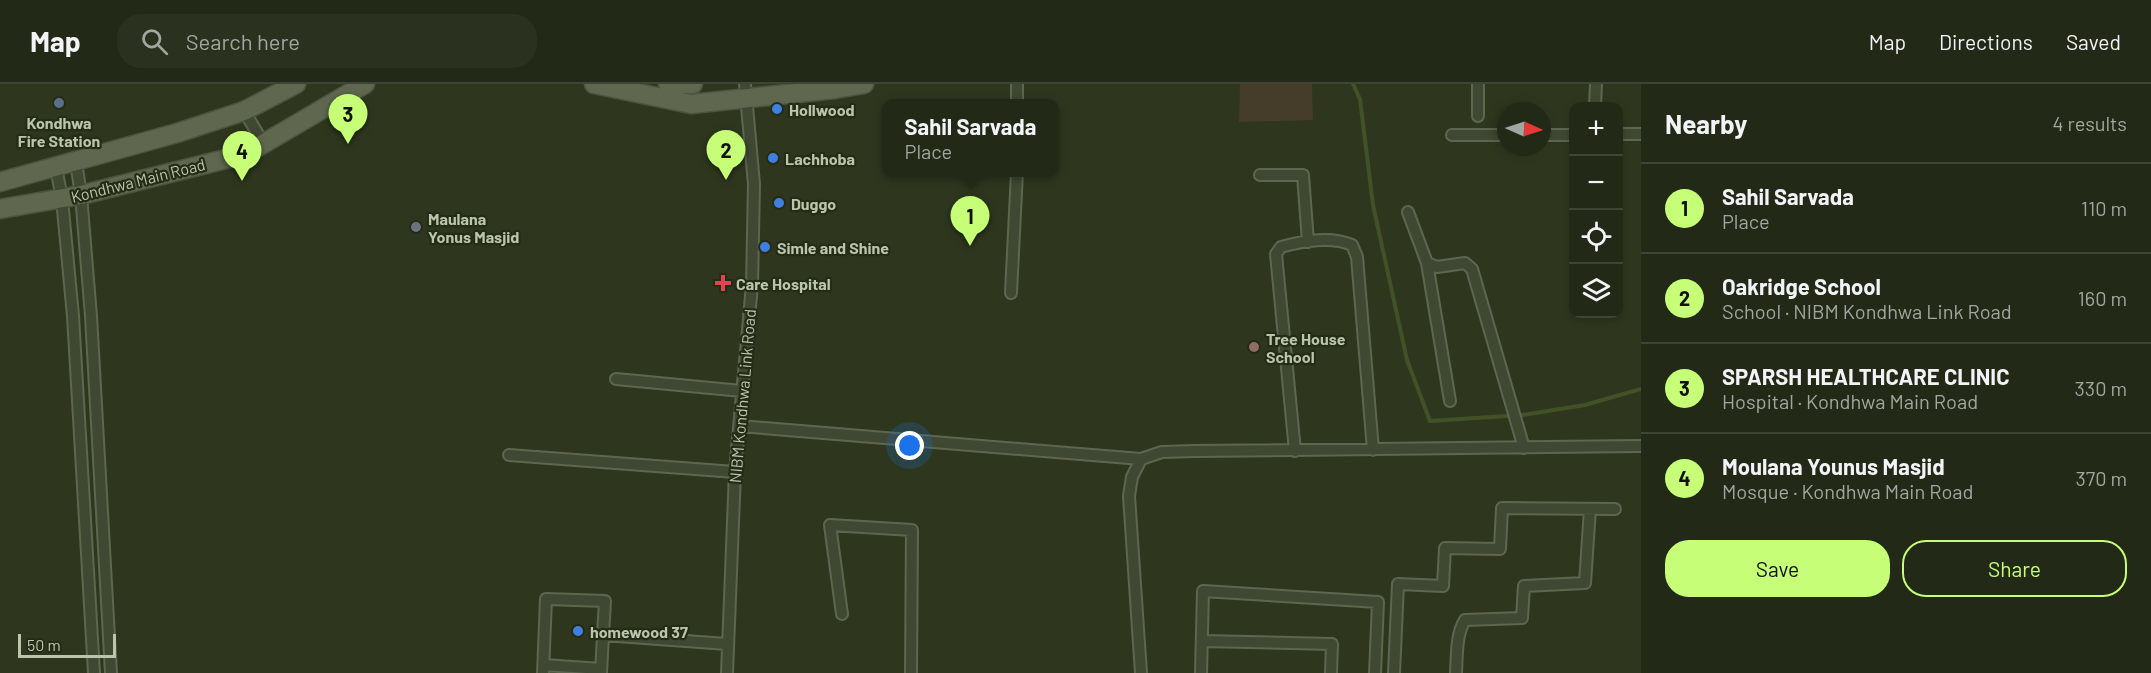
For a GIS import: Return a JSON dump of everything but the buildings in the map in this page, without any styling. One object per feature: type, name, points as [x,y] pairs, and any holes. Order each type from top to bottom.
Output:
[{"type":"main road","name":"Kondhwa Main Road","points":[[0,182],[177,133],[244,111],[296,84]]},
{"type":"main road","name":"Kondhwa Main Road","points":[[0,209],[81,195],[246,154],[365,84]]},
{"type":"main road","points":[[594,84],[691,104],[745,91],[864,84]]},
{"type":"main road","points":[[668,84],[693,84]]},
{"type":"street","points":[[1478,84],[1478,116]]},
{"type":"street","points":[[1595,102],[1596,84]]},
{"type":"street","name":"NIBM Kondhwa Link Road","points":[[727,673],[735,472],[752,285],[754,184],[745,91]]},
{"type":"street","points":[[244,111],[264,144]]},
{"type":"street","points":[[1623,134],[1641,134]]},
{"type":"street","points":[[1452,135],[1497,135]]},
{"type":"street","points":[[1551,135],[1569,135]]},
{"type":"street","points":[[76,162],[91,316],[111,673]]},
{"type":"street","points":[[56,167],[62,199],[73,316],[94,673]]},
{"type":"street","points":[[1260,175],[1303,175],[1308,242]]},
{"type":"street","points":[[1011,293],[1017,177]]},
{"type":"street","points":[[1408,212],[1427,263],[1450,401]]},
{"type":"street","points":[[1295,451],[1276,254],[1281,247],[1308,242],[1342,240],[1352,245],[1357,257],[1373,450]]},
{"type":"street","points":[[1427,263],[1437,267],[1465,263],[1472,269],[1524,448]]},
{"type":"street","points":[[616,379],[742,391]]},
{"type":"street","points":[[739,426],[1141,459],[1162,452],[1641,446]]},
{"type":"street","points":[[509,455],[735,472]]},
{"type":"street","points":[[1141,459],[1132,477],[1129,496],[1141,673]]},
{"type":"street","points":[[1394,673],[1398,584],[1443,586],[1446,548],[1500,549],[1502,508],[1615,509]]},
{"type":"street","points":[[1456,673],[1459,639],[1465,620],[1522,618],[1524,586],[1585,584],[1590,509]]},
{"type":"street","points":[[842,614],[830,525],[912,530],[911,673]]},
{"type":"street","points":[[1201,673],[1203,591],[1378,602],[1375,673]]},
{"type":"street","points":[[546,599],[605,601],[601,671],[543,669],[546,599]]},
{"type":"street","points":[[603,635],[727,644]]},
{"type":"street","points":[[1202,641],[1332,644],[1332,673]]},
{"type":"shaded area","points":[[1240,84],[1312,84],[1313,120],[1239,122]]},
{"type":"waterway","points":[[1353,84],[1360,99],[1373,205],[1407,360],[1430,421],[1522,415],[1585,405],[1641,389]]},
{"type":"place","name":"Kondhwa Fire Station","points":[[59,103]]},
{"type":"place","name":"Hollwood","points":[[777,109]]},
{"type":"place","name":"SPARSH HEALTHCARE CLINIC","points":[[348,144]]},
{"type":"place","name":"Lachhoba","points":[[773,158]]},
{"type":"place","name":"Oakridge School","points":[[726,180]]},
{"type":"place","name":"Moulana Younus Masjid","points":[[242,181]]},
{"type":"place","name":"Duggo","points":[[779,203]]},
{"type":"place","name":"Maulana Yonus Masjid","points":[[416,227]]},
{"type":"place","name":"Sahil Sarvada","points":[[970,246]]},
{"type":"place","name":"Simle and Shine","points":[[765,247]]},
{"type":"place","name":"Care Hospital","points":[[723,283]]},
{"type":"place","name":"Tree House School","points":[[1254,347]]},
{"type":"place","name":"homewood 37","points":[[578,631]]}]
